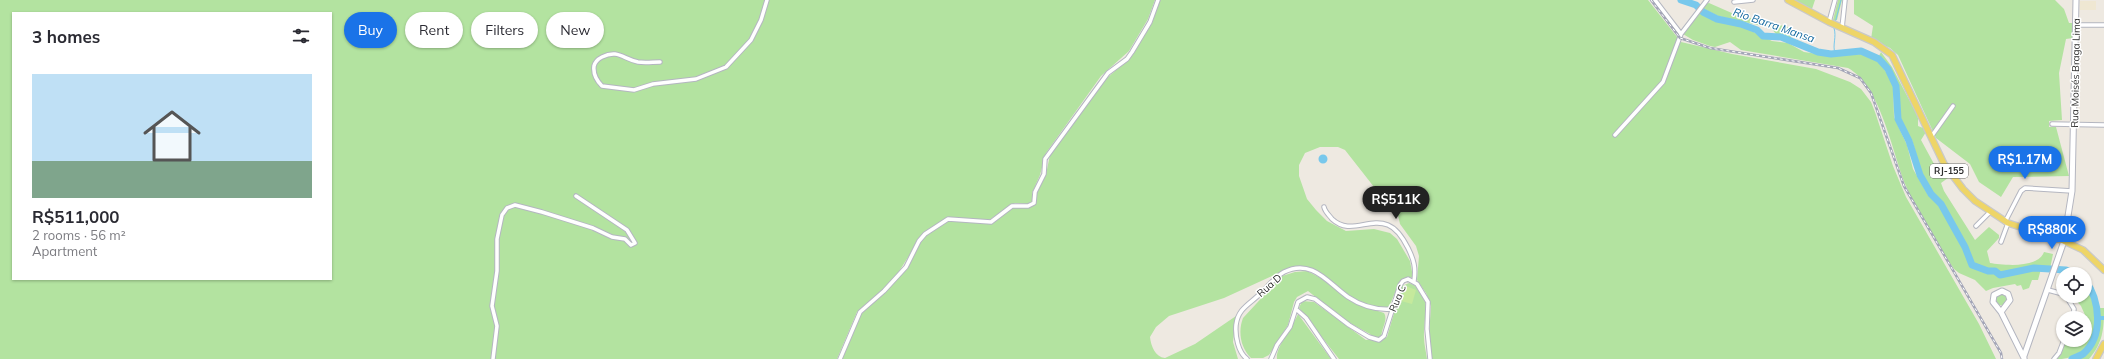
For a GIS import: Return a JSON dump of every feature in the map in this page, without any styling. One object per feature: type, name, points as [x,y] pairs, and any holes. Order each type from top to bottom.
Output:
[{"type":"main road","name":"RJ-155","points":[[1788,0],[1830,23],[1874,42],[1892,55],[1950,173],[1963,188],[1990,212],[2007,222],[2064,241],[2083,250],[2104,270]]},
{"type":"main road","points":[[2096,359],[2104,344]]},
{"type":"street","points":[[660,62],[640,62],[617,53],[610,54],[598,59],[594,64],[595,78],[602,86],[638,90],[653,84],[696,79],[723,69],[751,40],[761,20],[767,0]]},
{"type":"street","points":[[840,359],[860,312],[884,291],[906,267],[919,241],[929,231],[948,219],[992,222],[1012,206],[1028,206],[1034,203],[1035,192],[1044,174],[1045,158],[1108,73],[1127,59],[1150,22],[1158,0]]},
{"type":"street","points":[[1655,0],[1681,34]]},
{"type":"street","points":[[1734,2],[1753,0]]},
{"type":"street","points":[[1830,23],[1835,0]]},
{"type":"street","points":[[1841,28],[1845,0]]},
{"type":"street","name":"Rua Moisés Braga Lima","points":[[2024,358],[2064,241],[2072,191],[2076,0]]},
{"type":"street","points":[[1615,135],[1663,82],[1681,34],[1705,2]]},
{"type":"street","points":[[2076,25],[2104,26]]},
{"type":"street","points":[[1931,137],[1954,106]]},
{"type":"street","points":[[2052,124],[2104,125]]},
{"type":"street","points":[[2000,242],[2021,191],[2025,188],[2072,191]]},
{"type":"street","points":[[493,359],[497,326],[492,306],[497,271],[497,239],[502,215],[507,208],[515,205],[542,212],[593,228],[612,237],[625,239],[631,245],[635,243],[627,230],[576,196]]},
{"type":"street","points":[[1324,206],[1325,211],[1334,221],[1343,226],[1354,227],[1378,224],[1390,226],[1402,238],[1412,256],[1416,271],[1414,281]]},
{"type":"street","points":[[1976,226],[1990,212]]},
{"type":"street","name":"Rua D","points":[[1247,359],[1240,351],[1236,330],[1237,316],[1240,309],[1277,276],[1288,270],[1300,268],[1312,270],[1324,276],[1346,296],[1361,304],[1376,309],[1391,309]]},
{"type":"street","name":"Rua C","points":[[1297,310],[1297,306],[1301,299],[1311,297],[1349,325],[1369,337],[1380,340],[1384,336],[1391,309],[1402,281],[1408,279],[1414,281],[1426,298],[1429,308],[1427,329],[1430,359]]},
{"type":"street","points":[[2048,290],[2056,292]]},
{"type":"street","points":[[1271,359],[1277,345],[1290,327],[1297,310],[1306,318],[1334,359]]},
{"type":"street","points":[[2001,312],[2024,358]]},
{"type":"street","points":[[2054,359],[2061,347]]},
{"type":"shaded area","points":[[2080,1],[2096,1],[2096,10],[2080,10]]},
{"type":"green space","points":[[0,0],[1155,0],[1148,19],[1129,51],[1101,76],[1046,153],[1040,175],[1032,193],[1032,202],[1027,204],[1015,203],[989,220],[949,217],[924,232],[898,273],[881,291],[857,312],[837,359],[0,359]]},
{"type":"green space","points":[[1160,0],[1648,0],[1681,42],[1732,54],[1816,69],[1850,82],[1861,89],[1871,102],[1893,166],[1906,197],[1979,324],[1996,359],[1431,359],[1429,335],[1431,306],[1426,293],[1417,280],[1419,256],[1416,246],[1400,224],[1397,211],[1385,201],[1345,150],[1338,147],[1320,147],[1305,153],[1299,165],[1299,176],[1307,199],[1327,221],[1346,231],[1374,229],[1390,233],[1397,239],[1410,261],[1413,277],[1400,281],[1389,307],[1376,308],[1364,304],[1352,298],[1331,280],[1319,273],[1307,267],[1294,266],[1224,298],[1169,316],[1156,327],[1150,337],[1151,344],[1156,353],[1165,358],[1195,344],[1236,316],[1233,342],[1238,359],[841,359],[860,314],[907,267],[924,236],[949,221],[991,223],[1012,208],[1030,207],[1036,203],[1037,191],[1046,174],[1050,155],[1106,79],[1132,56],[1152,23]]},
{"type":"green space","points":[[1794,0],[1815,0],[1812,9]]},
{"type":"green space","points":[[1838,0],[1842,0],[1837,20],[1833,20]]},
{"type":"green space","points":[[1854,0],[2055,0],[2064,9],[2069,23],[2073,23],[2073,38],[2066,39],[2059,73],[2062,120],[2049,121],[2049,127],[2056,127],[2069,176],[2013,177],[2001,197],[1979,182],[1970,164],[1936,138],[1898,55],[1890,48],[1871,39],[1873,26],[1854,14]]},
{"type":"green space","points":[[1709,3],[1734,14],[1788,27],[1791,30],[1791,38],[1776,34],[1771,28],[1718,16],[1702,8],[1705,4]]},
{"type":"green space","points":[[1700,12],[1714,20],[1737,24],[1772,41],[1788,43],[1804,52],[1824,55],[1862,54],[1870,56],[1879,62],[1893,82],[1894,117],[1907,145],[1913,169],[1928,195],[1938,202],[1951,223],[1971,266],[1976,270],[1981,269],[2000,276],[2041,269],[2038,280],[2032,280],[2029,288],[2023,290],[2021,285],[2017,286],[2015,284],[1993,288],[1986,291],[1975,280],[1959,273],[1954,269],[1916,208],[1906,186],[1877,104],[1869,89],[1859,77],[1848,68],[1741,50],[1730,42],[1715,47],[1693,40],[1683,34]]},
{"type":"green space","points":[[1870,52],[1879,56],[1881,52],[1892,67],[1915,111],[1918,118],[1918,126],[1923,128],[1926,132],[1921,140],[1940,175],[1945,173],[1948,178],[1941,183],[1944,191],[1975,240],[1989,227],[1999,235],[1999,238],[1987,251],[1990,263],[2020,265],[2035,261],[2044,252],[2053,254],[2050,269],[2032,267],[2005,274],[1975,265],[1971,258],[1970,251],[1939,200],[1932,194],[1921,170],[1912,140],[1901,123],[1897,84],[1893,74],[1886,63]]},
{"type":"green space","points":[[1307,271],[1325,280],[1354,303],[1384,313],[1385,319],[1381,336],[1382,339],[1387,337],[1402,286],[1409,283],[1417,287],[1422,292],[1426,306],[1424,340],[1427,359],[1339,359],[1299,308],[1302,301],[1314,302],[1366,340],[1372,339],[1372,337],[1370,334],[1346,321],[1308,291],[1297,297],[1294,302],[1288,325],[1269,355],[1263,358],[1251,358],[1244,349],[1241,339],[1240,333],[1243,318],[1282,276],[1295,272]]},
{"type":"green space","points":[[1406,286],[1416,290],[1412,304],[1401,301]]},
{"type":"green space","points":[[2003,292],[2009,299],[2004,306],[1996,304],[1994,297]]},
{"type":"green space","points":[[2092,301],[2095,322],[2092,337],[2092,311],[2083,311],[2078,303],[2092,303]]},
{"type":"green space","points":[[2098,308],[2104,308],[2102,335],[2094,353],[2089,359],[2074,359],[2090,347],[2092,347],[2098,331]]},
{"type":"green space","points":[[1298,314],[1331,359],[1277,359],[1277,354],[1281,343]]},
{"type":"green space","points":[[2063,347],[2086,347],[2081,352],[2071,357],[2057,359]]},
{"type":"water","points":[[1321,155],[1325,155],[1327,159],[1325,163],[1321,163],[1319,161],[1319,157]]},
{"type":"water","points":[[1376,199],[1380,199],[1384,205],[1380,211],[1376,211],[1372,207],[1372,203]]},
{"type":"waterway","name":"Rio Barra Mansa","points":[[1681,0],[1696,5],[1703,12],[1717,19],[1741,24],[1757,30],[1763,36],[1781,37],[1818,52],[1831,54],[1861,51],[1879,59],[1888,69],[1896,86],[1898,119],[1909,141],[1920,175],[1931,194],[1941,204],[1965,247],[1972,265],[1988,271],[1995,271],[2000,275],[2034,268],[2056,269]]},
{"type":"waterway","points":[[1835,23],[1841,0]]},
{"type":"waterway","points":[[1834,28],[1835,53]]},
{"type":"waterway","name":"Rio Barra Mansa","points":[[2072,359],[2083,354],[2090,346],[2094,338],[2098,318],[2092,292]]},
{"type":"waterway","name":"Rio Barra Mansa","points":[[2099,318],[2104,318]]},
{"type":"railway","points":[[1651,0],[1680,38],[1710,48],[1838,68],[1860,78],[1871,93],[1904,186],[2001,353],[2002,359]]}]
